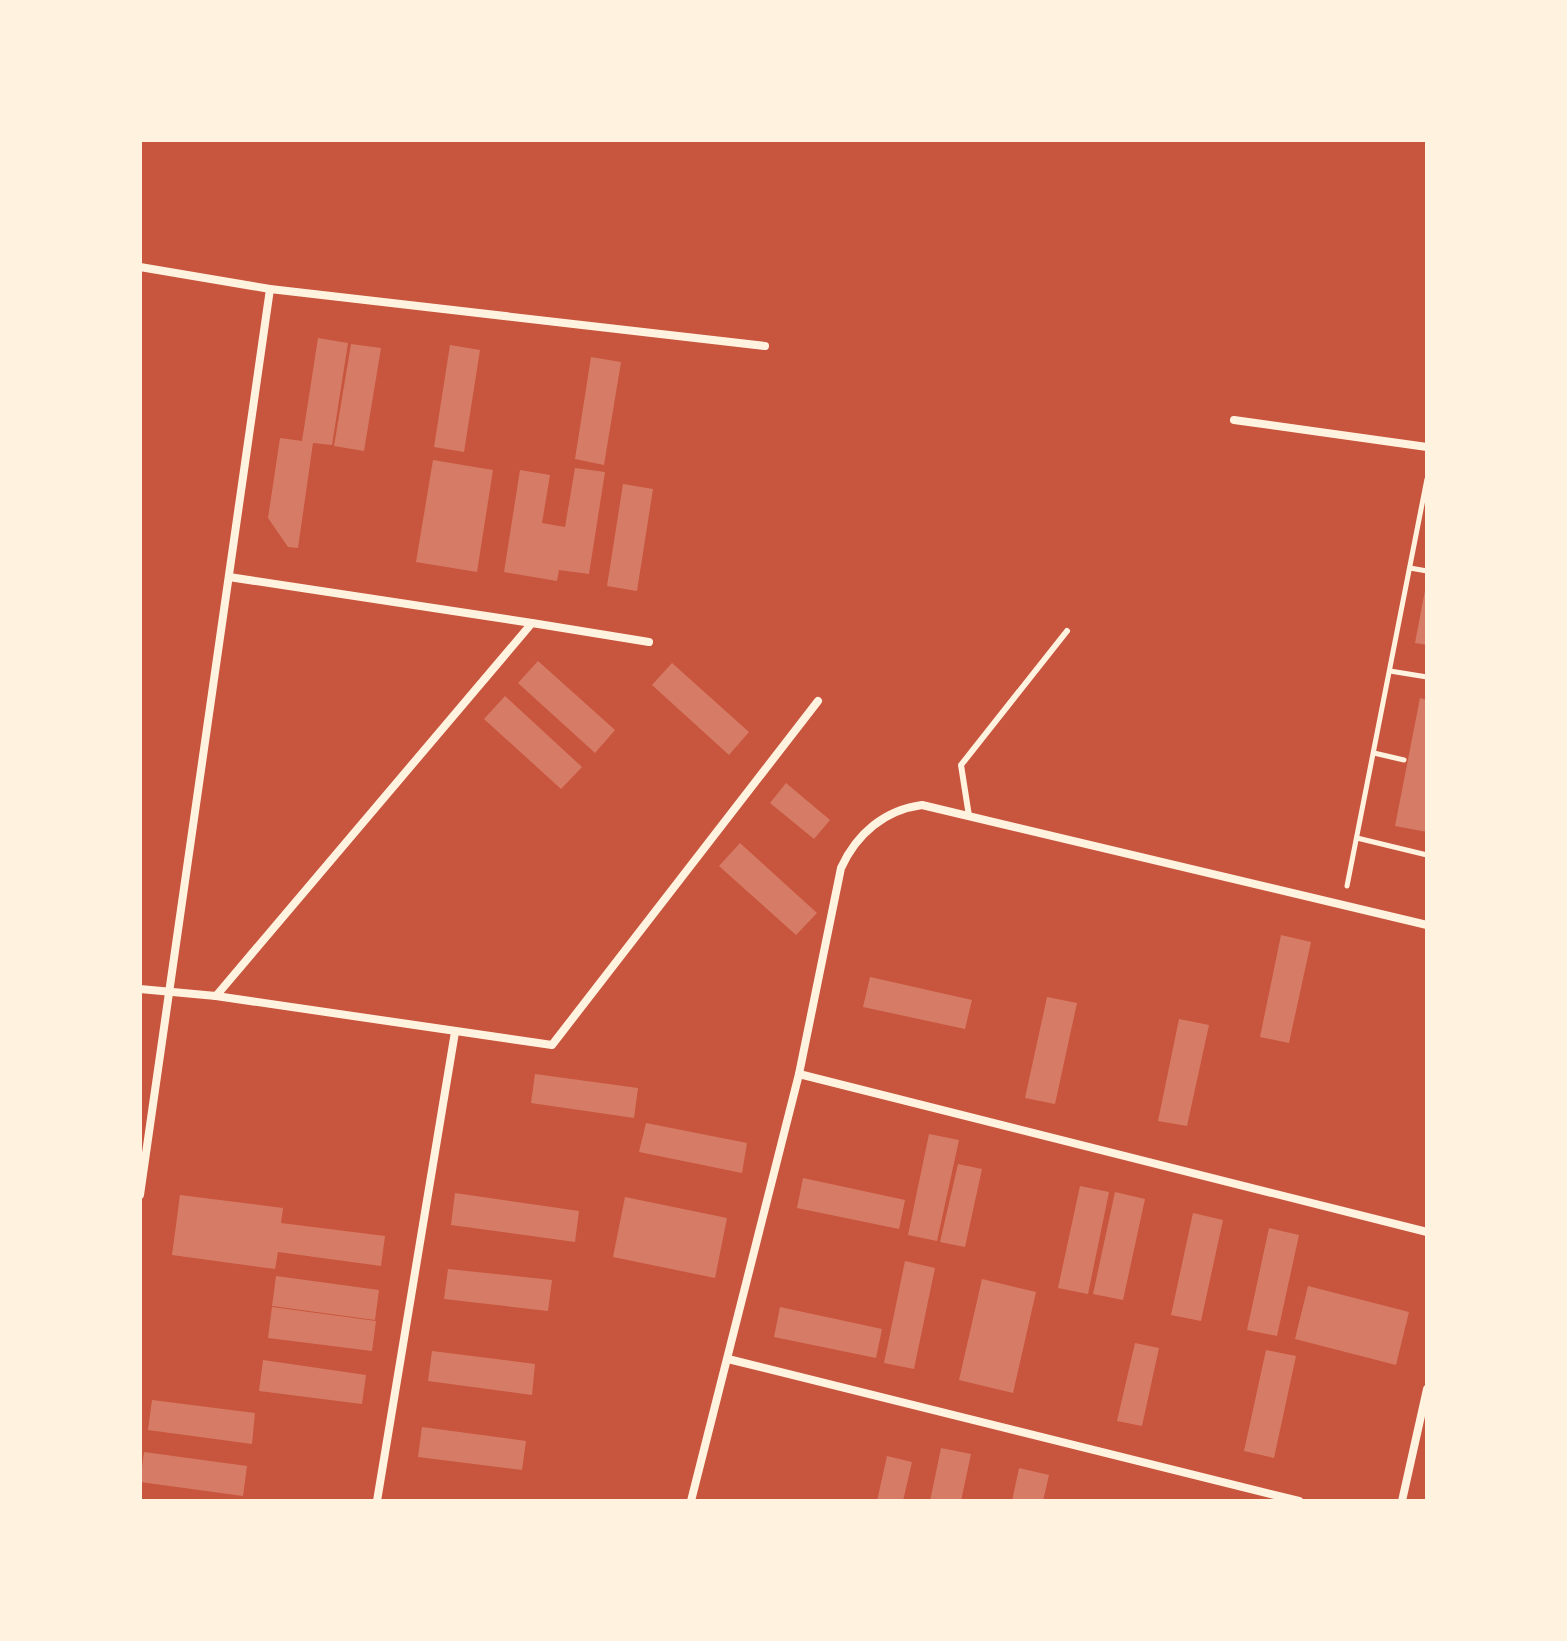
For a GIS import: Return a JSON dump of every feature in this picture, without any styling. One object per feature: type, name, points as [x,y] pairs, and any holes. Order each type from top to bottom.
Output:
[{"type":"street","points":[[140,267],[270,289],[765,346]]},
{"type":"street","points":[[140,1195],[270,289]]},
{"type":"street","points":[[1234,420],[1427,447]]},
{"type":"street","points":[[229,577],[649,642]]},
{"type":"street","points":[[216,996],[532,623]]},
{"type":"street","points":[[140,989],[216,996],[552,1045],[818,701]]},
{"type":"street","points":[[691,1501],[799,1074],[841,868],[847,854],[883,818],[901,808],[922,805],[1427,925]]},
{"type":"street","points":[[377,1501],[455,1032]]},
{"type":"street","points":[[799,1074],[1427,1232]]},
{"type":"street","points":[[728,1359],[1299,1501]]},
{"type":"street","points":[[1402,1501],[1427,1389]]},
{"type":"lane","points":[[969,816],[961,765],[1067,631]]},
{"type":"path","points":[[1344,905],[1427,479]]},
{"type":"path","points":[[1419,518],[1427,519]]},
{"type":"path","points":[[1410,568],[1427,571]]},
{"type":"path","points":[[1390,671],[1427,677]]},
{"type":"path","points":[[1373,753],[1404,760]]},
{"type":"path","points":[[1357,838],[1427,855]]},
{"type":"building","points":[[318,338],[348,343],[332,445],[313,443],[298,548],[288,547],[268,518],[280,438],[302,441]]},
{"type":"building","points":[[351,344],[381,348],[364,451],[334,446]]},
{"type":"building","points":[[450,345],[480,350],[464,452],[434,447]]},
{"type":"building","points":[[591,357],[621,362],[604,465],[575,459]]},
{"type":"building","points":[[433,460],[493,470],[477,572],[416,562]]},
{"type":"building","points":[[575,468],[605,472],[589,574],[559,570],[557,581],[504,572],[520,470],[550,475],[542,523],[565,527]]},
{"type":"building","points":[[623,484],[653,489],[637,591],[607,586]]},
{"type":"building","points":[[1427,585],[1427,645],[1415,643]]},
{"type":"building","points":[[538,661],[615,730],[595,753],[518,683]]},
{"type":"building","points":[[672,663],[749,732],[729,755],[652,685]]},
{"type":"building","points":[[505,696],[582,767],[561,789],[484,719]]},
{"type":"building","points":[[1420,698],[1427,700],[1427,832],[1395,826]]},
{"type":"building","points":[[786,783],[830,820],[814,839],[770,803]]},
{"type":"building","points":[[740,843],[817,913],[796,935],[719,866]]},
{"type":"building","points":[[1281,935],[1311,942],[1289,1043],[1260,1037]]},
{"type":"building","points":[[870,977],[972,1000],[965,1029],[863,1007]]},
{"type":"building","points":[[1047,997],[1077,1003],[1055,1104],[1025,1098]]},
{"type":"building","points":[[1179,1019],[1209,1025],[1187,1126],[1158,1121]]},
{"type":"building","points":[[535,1074],[638,1088],[634,1118],[531,1103]]},
{"type":"building","points":[[646,1123],[747,1143],[742,1173],[639,1152]]},
{"type":"building","points":[[929,1134],[959,1140],[937,1241],[908,1235]]},
{"type":"building","points":[[958,1164],[982,1169],[965,1247],[940,1242]]},
{"type":"building","points":[[803,1178],[905,1200],[899,1229],[797,1208]]},
{"type":"building","points":[[1080,1186],[1109,1192],[1088,1294],[1058,1288]]},
{"type":"building","points":[[1115,1192],[1145,1199],[1123,1300],[1093,1294]]},
{"type":"building","points":[[455,1193],[579,1211],[575,1242],[451,1225]]},
{"type":"building","points":[[180,1195],[283,1208],[281,1223],[385,1236],[381,1266],[278,1252],[275,1269],[172,1255]]},
{"type":"building","points":[[625,1197],[727,1218],[715,1278],[613,1257]]},
{"type":"building","points":[[1193,1213],[1223,1220],[1201,1321],[1171,1315]]},
{"type":"building","points":[[1269,1228],[1299,1235],[1277,1336],[1247,1330]]},
{"type":"building","points":[[905,1261],[935,1268],[914,1369],[884,1363]]},
{"type":"building","points":[[448,1269],[552,1280],[548,1311],[444,1299]]},
{"type":"building","points":[[276,1276],[379,1290],[375,1320],[272,1306]]},
{"type":"building","points":[[982,1279],[1036,1292],[1013,1393],[959,1380]]},
{"type":"building","points":[[1308,1286],[1409,1312],[1396,1365],[1295,1339]]},
{"type":"building","points":[[272,1307],[376,1321],[372,1351],[268,1338]]},
{"type":"building","points":[[780,1307],[882,1329],[876,1358],[774,1337]]},
{"type":"building","points":[[1135,1343],[1159,1348],[1142,1426],[1117,1421]]},
{"type":"building","points":[[1266,1350],[1296,1356],[1274,1458],[1244,1451]]},
{"type":"building","points":[[432,1351],[535,1364],[532,1395],[428,1381]]},
{"type":"building","points":[[263,1360],[366,1375],[362,1404],[259,1391]]},
{"type":"building","points":[[152,1400],[255,1413],[252,1444],[148,1430]]},
{"type":"building","points":[[422,1427],[526,1441],[522,1470],[418,1457]]},
{"type":"building","points":[[941,1448],[971,1454],[961,1501],[930,1501]]},
{"type":"building","points":[[144,1452],[247,1466],[243,1496],[140,1482]]},
{"type":"building","points":[[887,1456],[912,1462],[903,1501],[877,1501]]},
{"type":"building","points":[[1019,1468],[1049,1475],[1043,1501],[1012,1501]]}]
